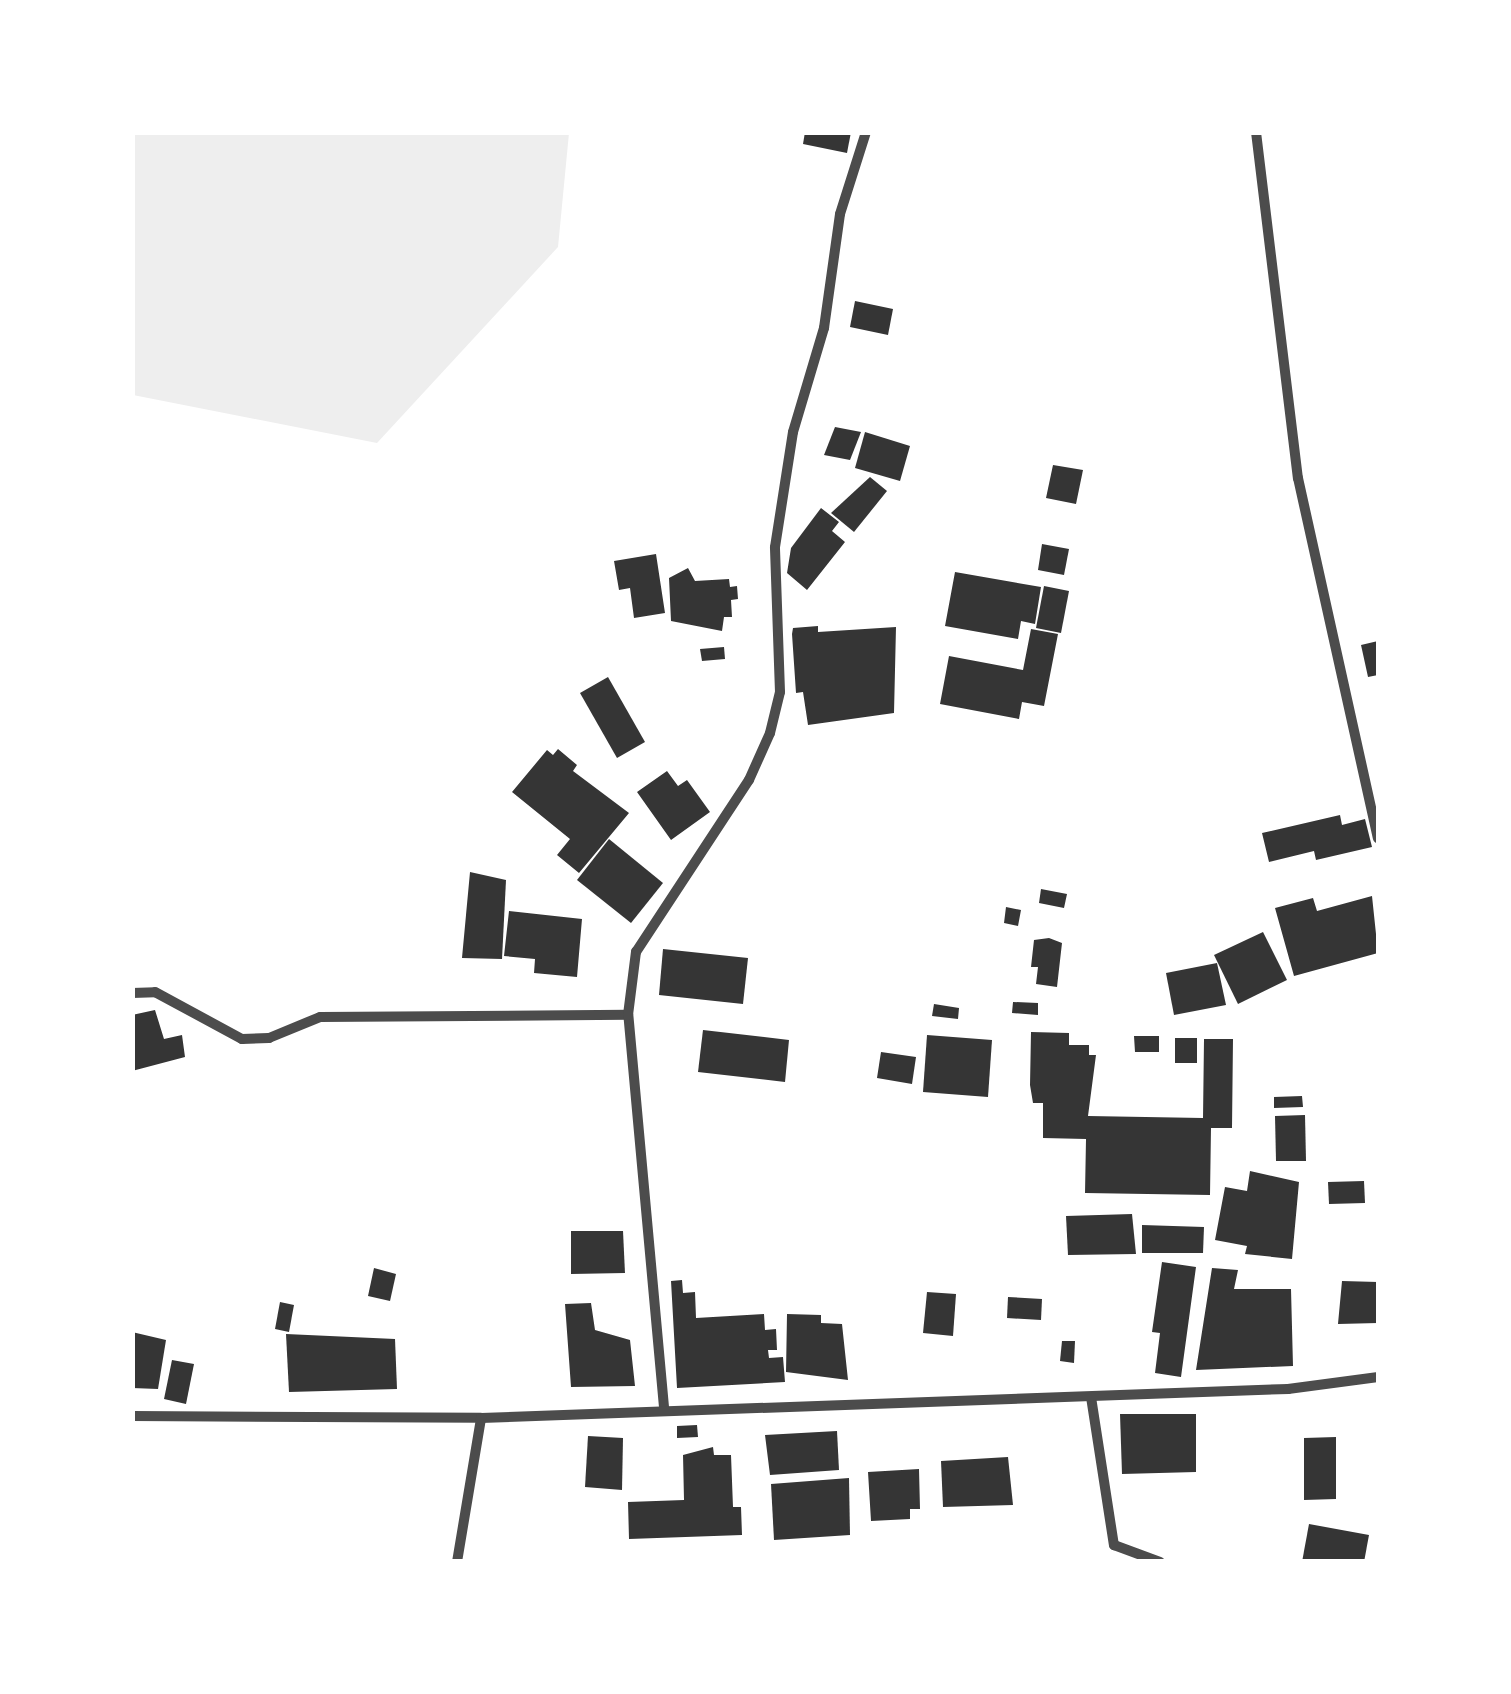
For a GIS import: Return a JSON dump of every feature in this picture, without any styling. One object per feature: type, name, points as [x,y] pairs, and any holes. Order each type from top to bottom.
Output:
[{"type":"street","points":[[664,1406],[628,1015],[636,952],[749,780],[770,732],[780,692],[776,547],[793,432],[824,328],[840,214],[866,132]]},
{"type":"street","points":[[1256,132],[1298,478],[1378,838]]},
{"type":"street","points":[[132,993],[155,992],[242,1038],[270,1038],[320,1016],[628,1015]]},
{"type":"street","points":[[132,1416],[481,1418],[664,1406],[1288,1389],[1378,1377]]},
{"type":"street","points":[[1091,1397],[1114,1545],[1160,1562]]},
{"type":"street","points":[[457,1562],[481,1418]]},
{"type":"shaded area","points":[[132,133],[569,133],[558,247],[377,443],[133,395]]},
{"type":"building","points":[[805,132],[851,132],[847,153],[803,144]]},
{"type":"building","points":[[855,301],[893,309],[888,335],[850,327]]},
{"type":"building","points":[[835,427],[861,432],[850,460],[824,455]]},
{"type":"building","points":[[865,432],[910,446],[900,481],[855,468]]},
{"type":"building","points":[[1053,465],[1083,470],[1076,504],[1046,498]]},
{"type":"building","points":[[870,477],[887,491],[854,532],[831,513]]},
{"type":"building","points":[[821,508],[839,522],[832,531],[845,542],[807,590],[787,573],[791,548]]},
{"type":"building","points":[[1042,544],[1069,549],[1064,575],[1038,570]]},
{"type":"building","points":[[656,554],[665,613],[634,618],[630,588],[619,590],[614,561]]},
{"type":"building","points":[[688,568],[695,581],[729,579],[730,587],[737,586],[738,599],[731,600],[732,617],[724,617],[722,631],[671,621],[669,578]]},
{"type":"building","points":[[955,572],[1041,587],[1035,624],[1021,621],[1018,639],[945,626]]},
{"type":"building","points":[[1044,586],[1069,591],[1061,633],[1036,628]]},
{"type":"building","points":[[818,626],[818,632],[896,627],[894,713],[808,725],[803,692],[796,693],[792,634],[793,628]]},
{"type":"building","points":[[1031,629],[1058,634],[1044,706],[1022,702],[1019,719],[940,704],[949,656],[1023,670]]},
{"type":"building","points":[[1378,641],[1378,675],[1368,677],[1361,645]]},
{"type":"building","points":[[724,647],[725,659],[702,661],[700,649]]},
{"type":"building","points":[[608,677],[645,742],[617,758],[580,693]]},
{"type":"building","points":[[558,749],[577,765],[573,771],[629,813],[579,873],[557,855],[570,839],[512,792],[547,750],[553,755]]},
{"type":"building","points":[[667,771],[678,786],[687,780],[710,812],[671,840],[637,792]]},
{"type":"building","points":[[1340,815],[1342,825],[1365,819],[1372,847],[1316,860],[1314,851],[1269,862],[1262,833]]},
{"type":"building","points":[[609,839],[663,883],[631,923],[577,880]]},
{"type":"building","points":[[470,872],[506,880],[502,959],[462,958]]},
{"type":"building","points":[[1041,889],[1067,894],[1064,908],[1039,903]]},
{"type":"building","points":[[1372,896],[1378,953],[1294,976],[1275,908],[1313,898],[1317,911]]},
{"type":"building","points":[[1006,907],[1021,910],[1018,926],[1004,923]]},
{"type":"building","points":[[509,911],[582,919],[577,977],[534,973],[535,959],[504,956]]},
{"type":"building","points":[[1263,932],[1287,980],[1238,1004],[1214,955]]},
{"type":"building","points":[[1049,938],[1062,943],[1057,987],[1036,984],[1038,967],[1031,967],[1034,940]]},
{"type":"building","points":[[663,949],[748,958],[743,1004],[659,995]]},
{"type":"building","points":[[1217,963],[1226,1005],[1174,1015],[1166,973]]},
{"type":"building","points":[[1013,1002],[1038,1003],[1038,1015],[1012,1013]]},
{"type":"building","points":[[934,1004],[959,1008],[958,1019],[932,1016]]},
{"type":"building","points":[[155,1010],[164,1039],[182,1035],[185,1057],[132,1071],[132,1015]]},
{"type":"building","points":[[703,1030],[789,1040],[785,1082],[698,1072]]},
{"type":"building","points":[[1031,1032],[1069,1033],[1069,1045],[1089,1045],[1089,1055],[1096,1055],[1088,1116],[1203,1118],[1204,1039],[1233,1039],[1232,1128],[1211,1128],[1210,1195],[1085,1193],[1086,1139],[1043,1138],[1043,1103],[1033,1103],[1030,1085]]},
{"type":"building","points":[[927,1035],[992,1040],[988,1097],[923,1092]]},
{"type":"building","points":[[1134,1036],[1159,1036],[1159,1052],[1135,1052]]},
{"type":"building","points":[[1175,1038],[1197,1038],[1197,1063],[1175,1063]]},
{"type":"building","points":[[881,1052],[916,1057],[912,1084],[877,1078]]},
{"type":"building","points":[[1302,1096],[1303,1107],[1274,1108],[1274,1097]]},
{"type":"building","points":[[1305,1115],[1306,1161],[1276,1161],[1275,1116]]},
{"type":"building","points":[[1250,1171],[1299,1182],[1292,1259],[1245,1254],[1247,1246],[1215,1240],[1225,1187],[1247,1191]]},
{"type":"building","points":[[1364,1181],[1365,1203],[1329,1204],[1328,1182]]},
{"type":"building","points":[[1132,1214],[1136,1254],[1068,1255],[1066,1216]]},
{"type":"building","points":[[1142,1225],[1204,1227],[1203,1253],[1142,1253]]},
{"type":"building","points":[[571,1231],[623,1231],[625,1273],[571,1274]]},
{"type":"building","points":[[1162,1262],[1196,1267],[1181,1377],[1155,1373],[1160,1333],[1152,1332]]},
{"type":"building","points":[[374,1268],[396,1274],[390,1301],[368,1296]]},
{"type":"building","points":[[1212,1268],[1238,1270],[1234,1289],[1291,1289],[1293,1366],[1196,1370]]},
{"type":"building","points":[[682,1280],[683,1293],[695,1292],[696,1318],[764,1314],[765,1330],[776,1329],[777,1350],[768,1350],[769,1358],[783,1357],[785,1382],[677,1388],[671,1281]]},
{"type":"building","points":[[1342,1281],[1378,1282],[1378,1323],[1338,1324]]},
{"type":"building","points":[[927,1292],[956,1294],[953,1336],[923,1333]]},
{"type":"building","points":[[1008,1297],[1042,1299],[1041,1320],[1007,1318]]},
{"type":"building","points":[[280,1302],[294,1305],[289,1332],[275,1329]]},
{"type":"building","points":[[591,1303],[595,1330],[630,1340],[635,1386],[571,1387],[565,1304]]},
{"type":"building","points":[[787,1314],[821,1315],[821,1323],[842,1324],[848,1380],[786,1372]]},
{"type":"building","points":[[132,1332],[166,1340],[158,1389],[132,1388]]},
{"type":"building","points":[[286,1334],[395,1339],[397,1389],[289,1392]]},
{"type":"building","points":[[1062,1341],[1075,1341],[1074,1363],[1060,1361]]},
{"type":"building","points":[[172,1360],[194,1364],[186,1404],[164,1399]]},
{"type":"building","points":[[1120,1414],[1196,1414],[1196,1472],[1122,1474]]},
{"type":"building","points":[[697,1425],[698,1437],[677,1438],[677,1426]]},
{"type":"building","points":[[837,1431],[839,1470],[770,1475],[765,1435]]},
{"type":"building","points":[[588,1436],[623,1438],[622,1490],[585,1487]]},
{"type":"building","points":[[1336,1437],[1336,1499],[1304,1500],[1304,1438]]},
{"type":"building","points":[[713,1447],[714,1455],[731,1455],[733,1507],[741,1507],[742,1535],[629,1539],[628,1502],[684,1500],[683,1455]]},
{"type":"building","points":[[1008,1457],[1013,1505],[943,1507],[941,1461]]},
{"type":"building","points":[[919,1469],[920,1509],[910,1509],[910,1519],[871,1521],[868,1472]]},
{"type":"building","points":[[849,1478],[850,1535],[774,1540],[771,1484]]},
{"type":"building","points":[[1309,1524],[1369,1535],[1364,1562],[1302,1562]]}]
